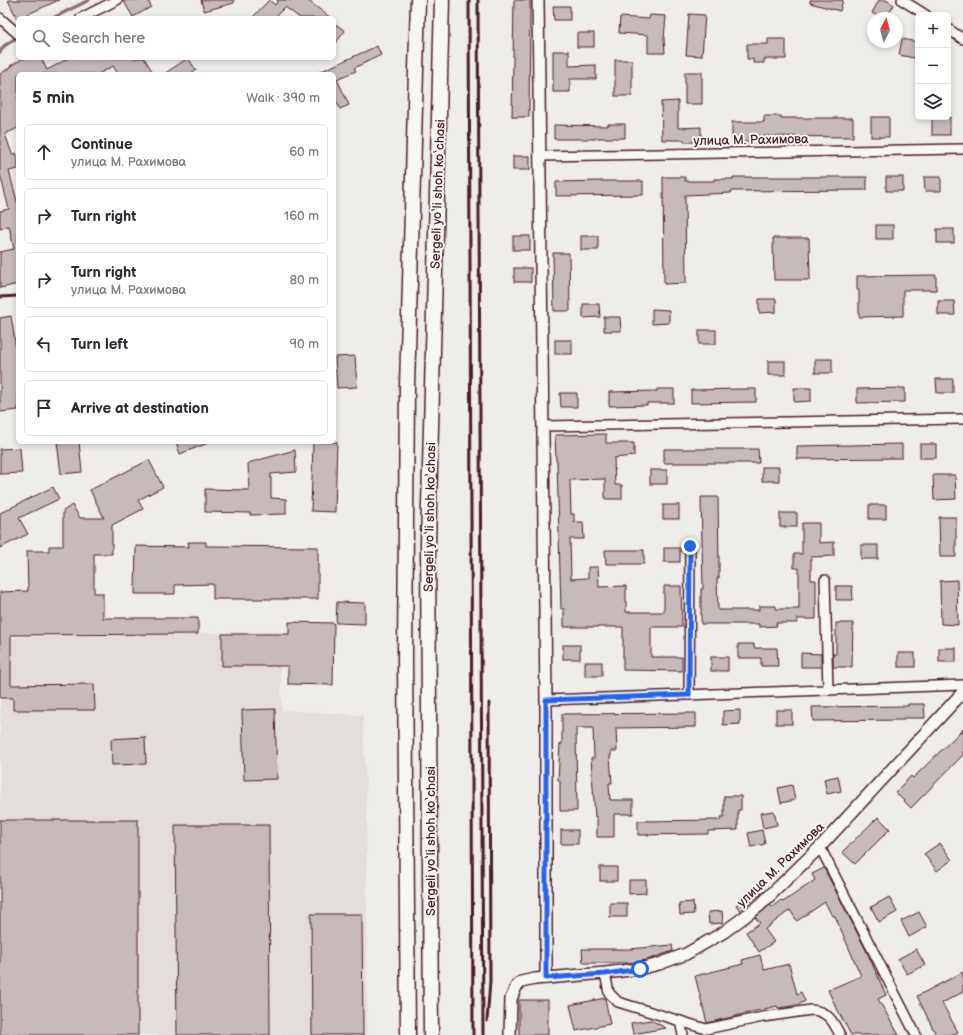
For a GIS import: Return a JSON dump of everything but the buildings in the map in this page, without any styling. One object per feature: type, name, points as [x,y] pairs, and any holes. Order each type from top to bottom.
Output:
[{"type":"main road","name":"Sergeli yo‘li shoh ko‘chasi","points":[[408,1035],[405,666],[407,394],[418,0]]},
{"type":"main road","name":"Sergeli yo‘li shoh ko‘chasi","points":[[431,1035],[428,544],[442,0]]},
{"type":"street","points":[[85,16],[117,0]]},
{"type":"street","points":[[538,0],[546,700],[546,978]]},
{"type":"street","points":[[902,0],[921,12]]},
{"type":"street","points":[[0,18],[16,32]]},
{"type":"street","points":[[951,31],[963,39]]},
{"type":"street","name":"улица М. Рахимова","points":[[540,156],[963,149]]},
{"type":"street","points":[[543,426],[963,419]]},
{"type":"street","points":[[689,695],[690,546]]},
{"type":"street","points":[[826,580],[828,690]]},
{"type":"street","points":[[546,700],[963,686]]},
{"type":"street","name":"улица М. Рахимова","points":[[510,1035],[510,1004],[516,987],[522,982],[546,978],[605,974],[640,969],[659,964],[686,954],[724,932],[760,906],[820,846],[963,692]]},
{"type":"street","points":[[820,846],[916,1035]]},
{"type":"street","points":[[605,974],[609,993],[618,1002],[706,1029],[764,1017],[811,1010],[819,1011],[831,1018],[840,1035]]},
{"type":"street","points":[[680,1021],[683,1035]]},
{"type":"shaded area","points":[[279,631],[282,710],[363,715],[367,814],[367,1035],[0,1035],[0,638]]},
{"type":"waterway","points":[[57,16],[89,0]]},
{"type":"waterway","points":[[0,52],[4,46],[16,38]]},
{"type":"railway","points":[[469,0],[473,1035]]},
{"type":"railway","points":[[478,0],[483,1035]]},
{"type":"railway","points":[[0,297],[16,296]]},
{"type":"railway","points":[[487,1021],[490,981],[489,703]]},
{"type":"route","points":[[640,969],[605,974],[546,978],[546,700],[689,695],[690,546]]}]
